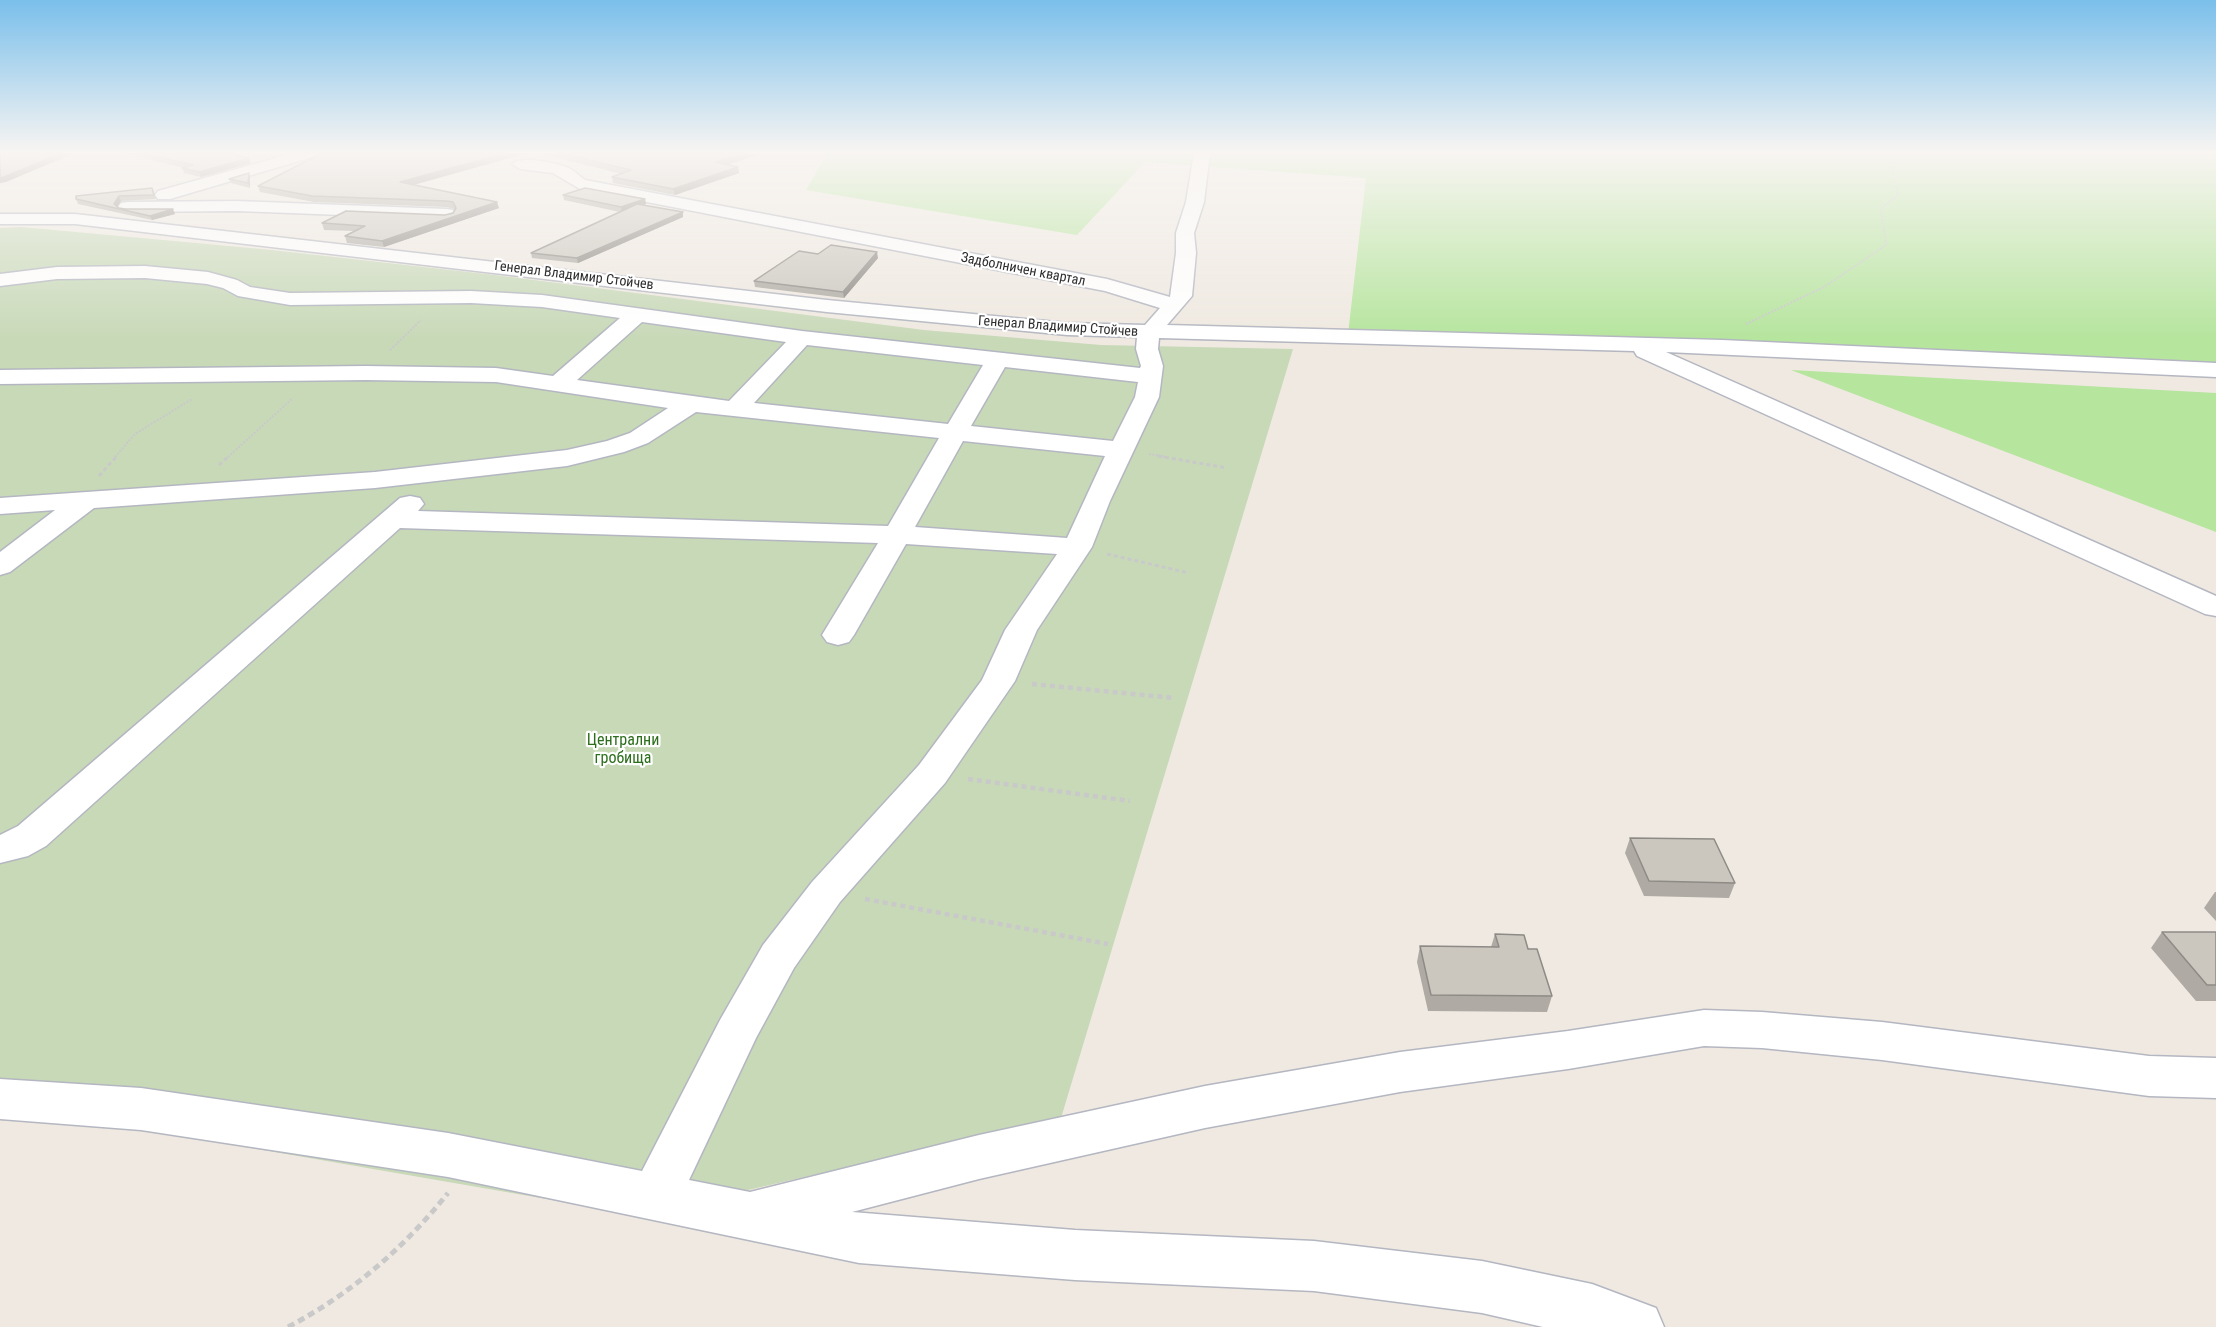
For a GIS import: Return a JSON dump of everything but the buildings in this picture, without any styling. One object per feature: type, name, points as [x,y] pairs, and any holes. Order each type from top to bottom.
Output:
[{"type":"street","points":[[75,219],[93,215]]},
{"type":"street","name":"Задболничен квартал","points":[[741,215],[1107,285],[1153,297],[1174,306]]},
{"type":"street","points":[[655,1197],[736,1033],[773,967],[826,892],[932,774],[998,681],[1021,630],[1077,547],[1096,501],[1147,398],[1152,366],[1146,349],[1149,333],[1182,296],[1186,254],[1185,233],[1191,215]]},
{"type":"street","name":"Генерал Владимир Стойчев","points":[[0,219],[75,219],[978,322],[1149,333],[1722,347],[2216,370]]},
{"type":"street","points":[[0,280],[57,273],[145,272],[208,278],[230,284],[245,292],[290,298],[446,297],[542,301],[802,338],[1151,376]]},
{"type":"street","points":[[558,384],[637,315]]},
{"type":"street","points":[[736,408],[802,338]]},
{"type":"street","points":[[1630,344],[2216,607]]},
{"type":"street","points":[[838,635],[899,535],[954,432],[998,359]]},
{"type":"street","points":[[0,377],[366,373],[496,375],[691,404],[1122,450]]},
{"type":"street","points":[[0,396],[84,375]]},
{"type":"street","points":[[0,506],[442,474],[567,458],[615,447],[648,433],[691,404]]},
{"type":"street","points":[[0,849],[14,846],[32,836],[394,519],[442,474]]},
{"type":"street","points":[[0,566],[81,501]]},
{"type":"street","points":[[394,519],[899,535],[1077,547]]},
{"type":"street","points":[[747,1215],[978,1157],[1205,1107],[1400,1072],[1568,1050],[1704,1028],[1762,1030],[1882,1041],[2149,1076],[2216,1078]]},
{"type":"street","points":[[0,1099],[141,1109],[266,1126],[470,1160],[859,1238],[1075,1255],[1314,1266],[1482,1287],[1592,1311],[1636,1327]]},
{"type":"path","points":[[1722,347],[1740,326],[1824,287],[1886,245],[1882,215]]},
{"type":"path","points":[[366,373],[446,297]]},
{"type":"path","points":[[187,494],[320,374]]},
{"type":"path","points":[[81,501],[135,434],[231,375]]},
{"type":"path","points":[[1122,450],[1227,468]]},
{"type":"path","points":[[1077,547],[1189,573]]},
{"type":"path","points":[[998,681],[1174,698]]},
{"type":"path","points":[[932,774],[1130,801]]},
{"type":"path","points":[[826,892],[1108,944]]},
{"type":"path","points":[[288,1327],[316,1313],[372,1275],[422,1227],[470,1160]]},
{"type":"green space","points":[[956,215],[1096,215],[1077,235]]},
{"type":"green space","points":[[1362,215],[2216,215],[2216,371],[1348,334]]},
{"type":"green space","name":"Централни гробища","points":[[21,227],[272,250],[495,275],[924,330],[1101,345],[1293,349],[1061,1118],[639,1215],[136,1128],[0,1120],[0,228]]},
{"type":"green space","points":[[1791,370],[2216,393],[2216,532]]}]
